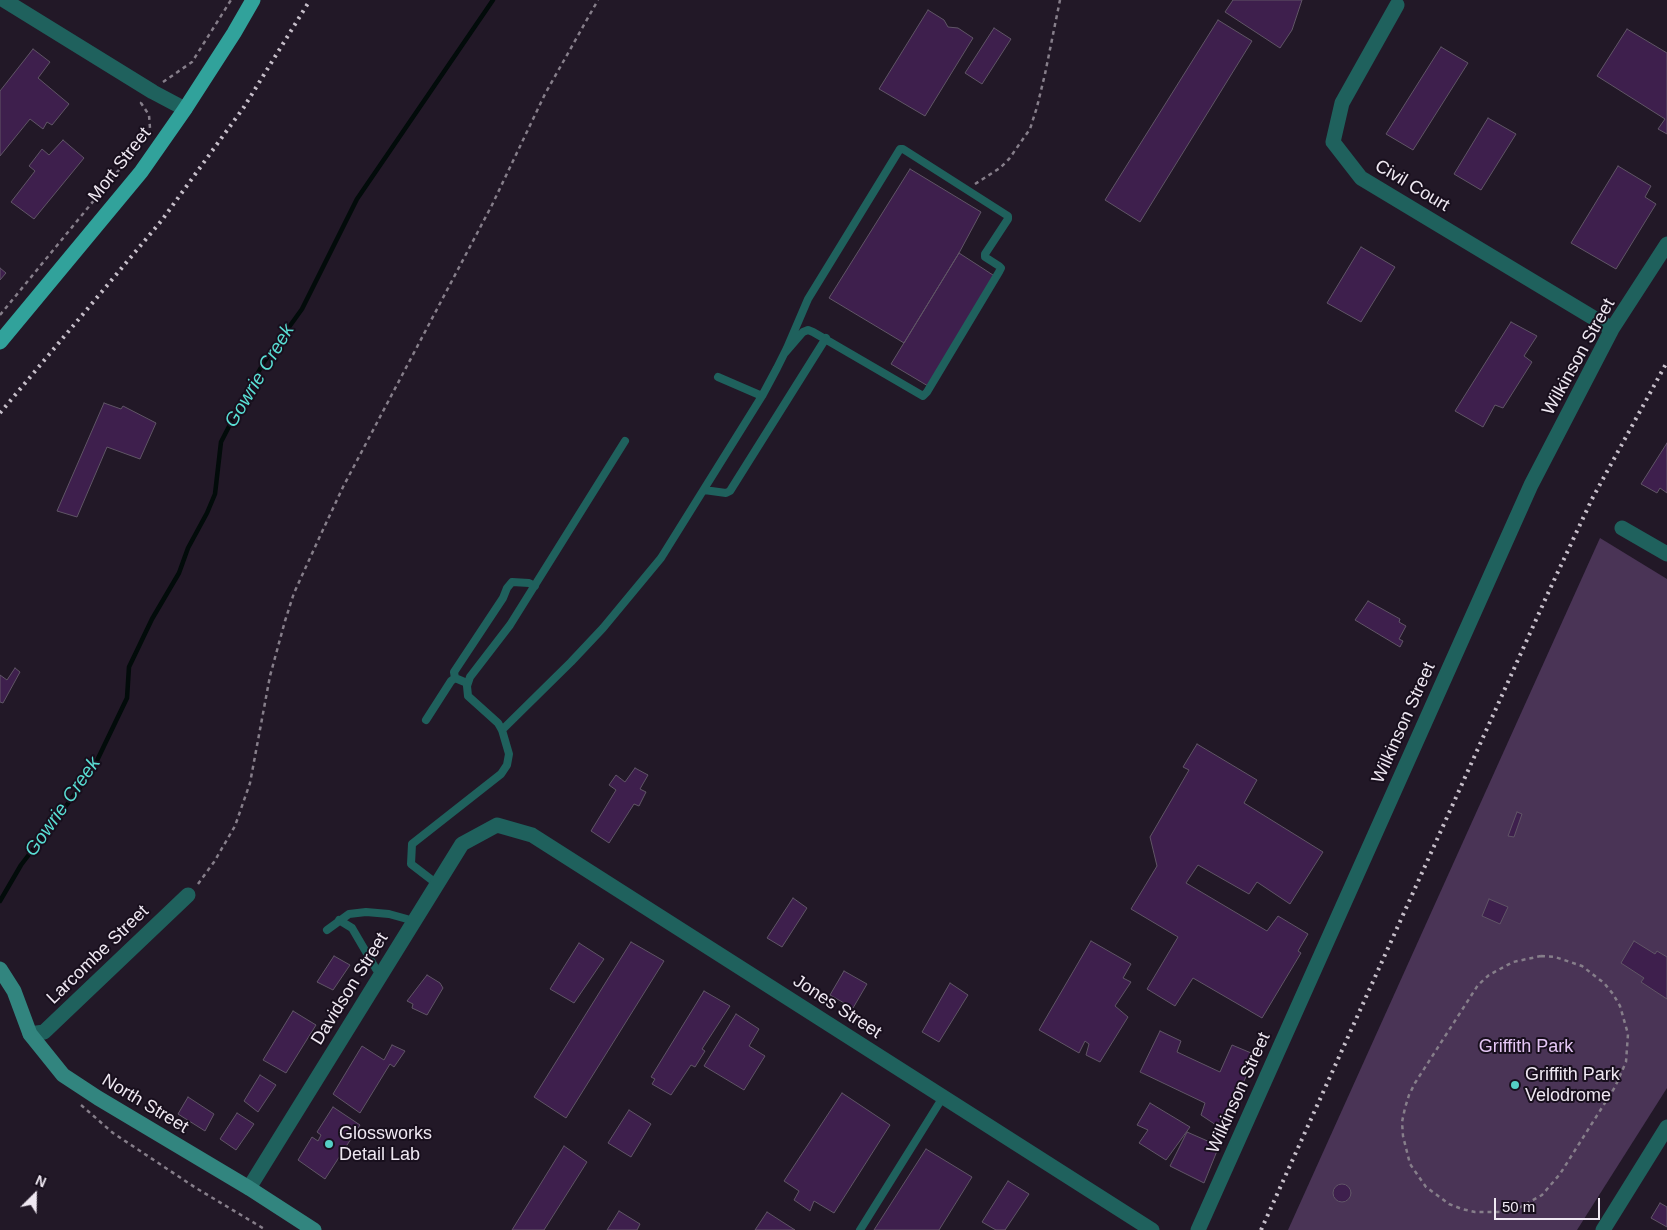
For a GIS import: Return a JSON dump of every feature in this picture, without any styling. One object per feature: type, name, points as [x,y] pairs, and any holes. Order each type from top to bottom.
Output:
[{"type":"main road","name":"Mort Street","points":[[0,342],[141,172],[185,109],[253,0]]},
{"type":"street","points":[[4,0],[153,92],[185,109]]},
{"type":"street","name":"Civil Court","points":[[1397,5],[1342,103],[1333,142],[1361,178],[1612,329]]},
{"type":"street","name":"Wilkinson Street","points":[[1198,1230],[1531,485],[1612,329],[1667,244]]},
{"type":"street","points":[[1622,528],[1667,554]]},
{"type":"street","name":"Davidson Street","points":[[249,1188],[462,844],[497,824]]},
{"type":"street","name":"Jones Street","points":[[497,824],[532,835],[1152,1230]]},
{"type":"street","name":"Larcombe Street","points":[[30,1034],[44,1032],[188,895]]},
{"type":"street","name":"North Street","points":[[0,969],[14,990],[30,1034],[63,1075],[249,1188],[314,1230]]},
{"type":"street","points":[[1603,1230],[1667,1127]]},
{"type":"lane","points":[[502,730],[571,662],[623,606],[661,558],[762,396],[784,354],[820,276],[900,149],[903,149],[1008,216],[1008,219],[985,254],[985,257],[1001,268],[923,396],[826,338],[808,330],[802,332],[784,354]]},
{"type":"lane","points":[[704,490],[726,493],[730,491],[826,338]]},
{"type":"lane","points":[[718,377],[762,396]]},
{"type":"lane","points":[[437,884],[411,864],[412,844],[501,774],[507,765],[509,754],[502,730],[468,696],[467,683],[510,626],[625,441]]},
{"type":"lane","points":[[426,720],[454,678],[457,666],[512,582],[529,583],[535,586]]},
{"type":"lane","points":[[454,678],[467,683]]},
{"type":"lane","points":[[327,930],[349,914],[366,912],[389,914],[407,919],[413,923]]},
{"type":"lane","points":[[339,920],[352,928],[381,975]]},
{"type":"lane","points":[[860,1230],[943,1097]]},
{"type":"path","points":[[0,315],[146,135],[150,128],[149,115],[141,103],[164,82],[192,62],[231,0]]},
{"type":"path","points":[[188,895],[201,881],[214,862],[235,826],[250,783],[270,676],[285,621],[294,594],[321,534],[343,487],[492,205],[545,94],[598,0]]},
{"type":"path","points":[[966,189],[1000,168],[1013,154],[1030,129],[1045,74],[1060,0]]},
{"type":"path","points":[[1541,956],[1562,959],[1582,966],[1604,983],[1620,1006],[1628,1034],[1626,1062],[1622,1075],[1560,1174],[1542,1195],[1517,1208],[1504,1212],[1475,1212],[1462,1209],[1449,1204],[1437,1196],[1422,1181],[1410,1164],[1403,1136],[1404,1115],[1409,1095],[1470,996],[1489,975],[1513,962],[1541,956]]},
{"type":"green space","name":"Griffith Park","points":[[1600,538],[1667,579],[1667,1088],[1577,1230],[1288,1230]]},
{"type":"building","points":[[1233,0],[1302,0],[1292,30],[1280,48],[1225,12]]},
{"type":"building","points":[[928,10],[944,20],[948,27],[958,28],[973,38],[925,116],[879,89]]},
{"type":"building","points":[[1218,20],[1252,41],[1140,222],[1105,200]]},
{"type":"building","points":[[994,28],[1011,39],[982,84],[965,73]]},
{"type":"building","points":[[1627,29],[1667,53],[1667,134],[1658,129],[1665,119],[1597,76]]},
{"type":"building","points":[[1441,47],[1468,63],[1413,150],[1386,134]]},
{"type":"building","points":[[33,49],[50,62],[38,78],[69,104],[52,125],[47,122],[43,129],[30,119],[0,156],[0,91]]},
{"type":"building","points":[[1488,118],[1516,134],[1481,190],[1454,174]]},
{"type":"building","points":[[63,140],[84,158],[34,219],[11,202],[35,171],[29,166],[42,149],[49,155]]},
{"type":"building","points":[[1618,166],[1651,186],[1645,197],[1656,204],[1616,269],[1571,243]]},
{"type":"building","points":[[910,169],[981,212],[959,253],[904,343],[829,298]]},
{"type":"building","points":[[1361,247],[1395,267],[1361,322],[1327,303]]},
{"type":"building","points":[[959,253],[996,277],[928,386],[891,364]]},
{"type":"building","points":[[0,268],[6,273],[0,280]]},
{"type":"building","points":[[1511,322],[1537,336],[1524,356],[1532,362],[1503,408],[1495,405],[1483,427],[1455,411]]},
{"type":"building","points":[[104,403],[121,409],[123,406],[156,423],[140,459],[107,447],[77,517],[57,511]]},
{"type":"building","points":[[1667,443],[1667,493],[1660,488],[1657,493],[1641,484]]},
{"type":"building","points":[[1368,601],[1400,619],[1399,622],[1406,626],[1399,639],[1403,641],[1400,647],[1355,620]]},
{"type":"building","points":[[15,668],[20,672],[3,703],[0,702],[0,675],[7,680]]},
{"type":"building","points":[[1197,744],[1257,780],[1244,803],[1323,852],[1290,904],[1257,882],[1249,894],[1198,865],[1186,883],[1267,931],[1278,916],[1308,934],[1298,951],[1301,953],[1262,1018],[1193,978],[1175,1006],[1147,989],[1178,937],[1131,909],[1157,866],[1150,837],[1189,770],[1183,767]]},
{"type":"building","points":[[635,768],[648,775],[640,789],[646,792],[639,806],[634,804],[609,843],[591,831],[616,790],[609,785],[616,775],[625,782]]},
{"type":"building","points":[[1517,812],[1522,814],[1514,837],[1508,836]]},
{"type":"building","points":[[793,898],[807,908],[782,947],[767,938]]},
{"type":"building","points":[[1489,899],[1508,907],[1500,924],[1482,916]]},
{"type":"building","points":[[1091,941],[1131,964],[1123,978],[1131,982],[1115,1006],[1128,1017],[1100,1062],[1086,1055],[1089,1044],[1085,1041],[1079,1053],[1039,1030]]},
{"type":"building","points":[[1634,941],[1655,954],[1657,951],[1667,957],[1667,999],[1641,982],[1644,978],[1621,963]]},
{"type":"building","points":[[631,942],[664,961],[566,1118],[534,1097]]},
{"type":"building","points":[[579,943],[604,959],[574,1003],[550,989]]},
{"type":"building","points":[[334,956],[350,965],[333,990],[317,982]]},
{"type":"building","points":[[844,971],[867,984],[853,1008],[830,995]]},
{"type":"building","points":[[427,975],[440,983],[443,988],[427,1015],[412,1008],[413,1004],[407,1001]]},
{"type":"building","points":[[950,983],[968,995],[939,1042],[922,1032]]},
{"type":"building","points":[[704,991],[730,1006],[702,1049],[705,1051],[695,1067],[691,1065],[671,1095],[652,1084],[655,1079],[651,1077]]},
{"type":"building","points":[[293,1011],[316,1025],[286,1073],[263,1060]]},
{"type":"building","points":[[736,1014],[759,1029],[749,1046],[765,1056],[744,1090],[704,1066]]},
{"type":"building","points":[[1160,1031],[1181,1041],[1177,1052],[1220,1072],[1232,1045],[1256,1055],[1222,1129],[1201,1115],[1205,1103],[1140,1072]]},
{"type":"building","points":[[392,1045],[405,1051],[394,1067],[390,1064],[360,1113],[333,1094],[362,1046],[384,1060]]},
{"type":"building","points":[[260,1075],[276,1085],[258,1112],[244,1101]]},
{"type":"building","points":[[842,1093],[890,1125],[834,1213],[814,1201],[810,1211],[794,1200],[799,1191],[784,1181]]},
{"type":"building","points":[[188,1097],[214,1114],[205,1131],[178,1114]]},
{"type":"building","points":[[1150,1103],[1190,1127],[1166,1160],[1139,1143],[1148,1130],[1137,1125]]},
{"type":"building","points":[[333,1107],[360,1125],[325,1179],[298,1160],[312,1137],[318,1141],[321,1135],[317,1132]]},
{"type":"building","points":[[629,1110],[651,1124],[631,1157],[608,1143]]},
{"type":"building","points":[[237,1113],[254,1124],[236,1150],[220,1139]]},
{"type":"building","points":[[1187,1132],[1219,1146],[1204,1183],[1170,1166]]},
{"type":"building","points":[[564,1146],[587,1162],[544,1230],[512,1230]]},
{"type":"building","points":[[926,1149],[972,1177],[939,1230],[874,1230]]},
{"type":"building","points":[[1008,1181],[1029,1194],[1005,1230],[996,1230],[982,1222]]},
{"type":"building","points":[[1342,1184],[1348,1187],[1351,1193],[1348,1199],[1342,1202],[1336,1199],[1333,1193],[1336,1187]]},
{"type":"building","points":[[1660,1203],[1667,1207],[1667,1227],[1651,1218]]},
{"type":"building","points":[[619,1211],[640,1224],[637,1230],[607,1230]]},
{"type":"building","points":[[767,1212],[795,1230],[755,1230]]},
{"type":"waterway","name":"Gowrie Creek","points":[[0,901],[21,865],[91,773],[127,698],[129,667],[152,619],[179,573],[188,548],[215,494],[221,442],[240,405],[264,362],[302,309],[357,199],[493,0]]},
{"type":"railway","points":[[0,413],[162,220],[244,107],[310,0]]},
{"type":"railway","points":[[1261,1230],[1592,499],[1667,362]]},
{"type":"place","name":"Griffith Park Velodrome","points":[[1515,1085]]},
{"type":"place","name":"Glossworks Detail Lab","points":[[329,1144]]}]
